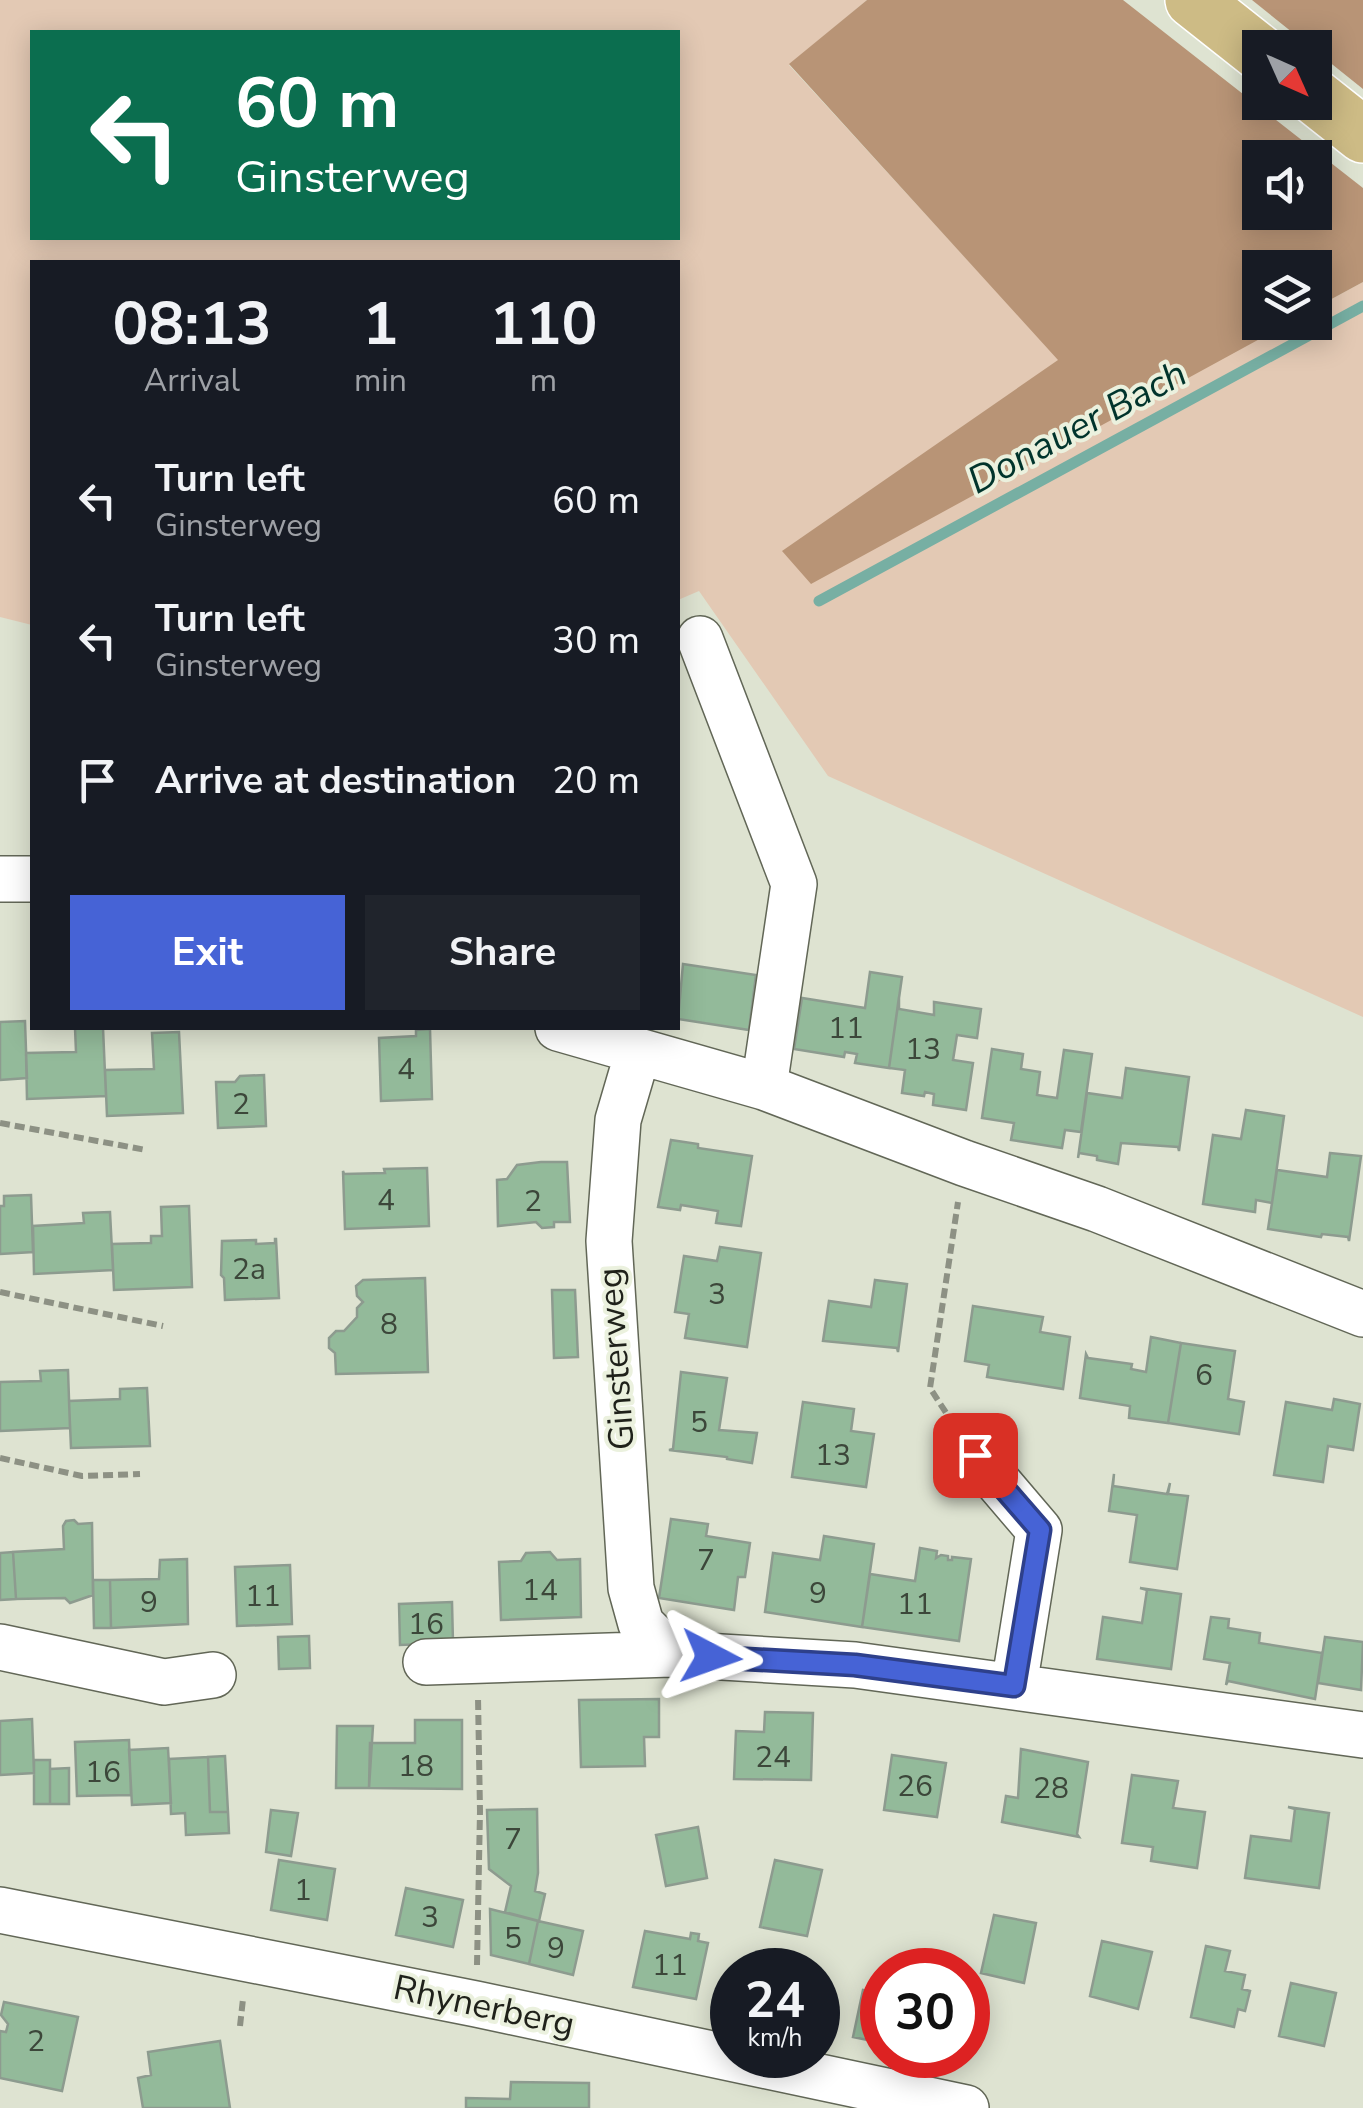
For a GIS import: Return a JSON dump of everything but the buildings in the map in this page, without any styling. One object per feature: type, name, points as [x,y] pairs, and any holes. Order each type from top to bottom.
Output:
[{"type":"main road","points":[[1193,0],[1242,39]]},
{"type":"main road","points":[[1332,110],[1363,135]]},
{"type":"street","points":[[700,638],[794,884],[764,1087]]},
{"type":"street","points":[[0,879],[30,878]]},
{"type":"street","points":[[565,1030],[764,1087],[1097,1209],[1363,1314]]},
{"type":"street","name":"Ginsterweg","points":[[638,1052],[618,1120],[609,1241],[631,1588],[641,1624],[671,1654]]},
{"type":"street","points":[[975,1455],[1040,1530],[1014,1686]]},
{"type":"street","points":[[0,1647],[164,1682],[213,1675]]},
{"type":"street","points":[[426,1662],[671,1654],[855,1665],[1363,1735]]},
{"type":"street","name":"Rhynerberg","points":[[0,1910],[476,2004],[966,2108]]},
{"type":"path","points":[[0,1124],[146,1150]]},
{"type":"path","points":[[964,1163],[930,1388],[975,1455]]},
{"type":"path","points":[[0,1292],[163,1326]]},
{"type":"path","points":[[0,1458],[82,1476],[140,1474]]},
{"type":"path","points":[[476,2004],[480,1811],[477,1661]]},
{"type":"path","points":[[240,2026],[242,2004]]},
{"type":"shaded area","points":[[0,0],[867,0],[789,65],[1059,360],[783,551],[1251,340],[1332,340],[1332,299],[1363,282],[1363,1017],[828,776],[699,591],[680,599],[680,260],[30,260],[30,624],[0,617]]},
{"type":"shaded area","points":[[867,0],[1123,0],[1242,93],[1242,120],[1276,120],[1302,140],[1242,140],[1242,230],[1332,230],[1332,164],[1363,188],[1363,282],[1332,299],[1332,250],[1242,250],[1242,340],[1258,340],[811,584],[782,551],[1058,360],[789,64]]},
{"type":"shaded area","points":[[1252,0],[1363,0],[1363,89],[1332,64],[1332,30],[1289,30]]},
{"type":"waterway","name":"Donauer Bach","points":[[819,601],[1363,306]]},
{"type":"route","points":[[711,1657],[855,1665],[1014,1686],[1040,1530],[975,1455]]}]
